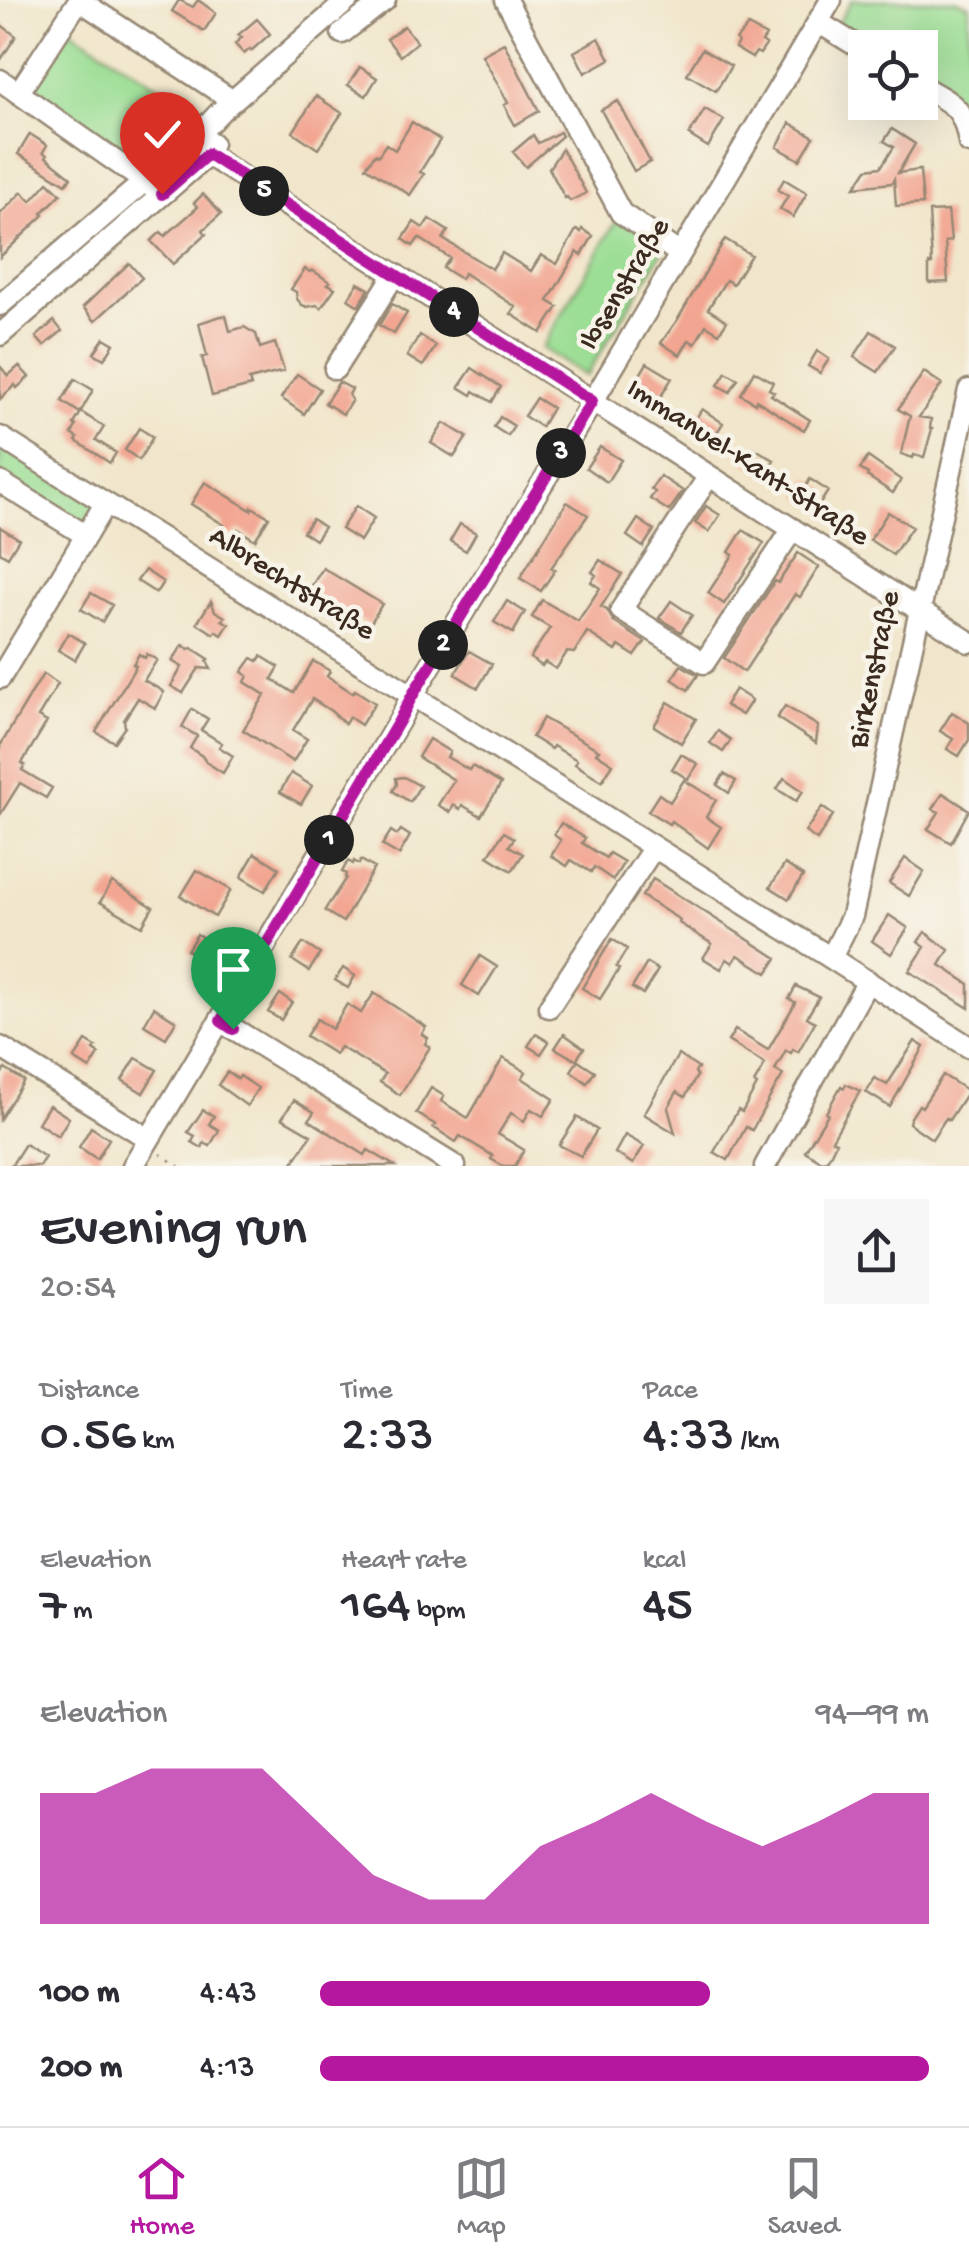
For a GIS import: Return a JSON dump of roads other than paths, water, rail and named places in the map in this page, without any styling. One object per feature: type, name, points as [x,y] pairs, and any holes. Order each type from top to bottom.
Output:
[{"type":"street","points":[[19,92],[79,0],[227,106]]},
{"type":"street","points":[[0,306],[201,147],[227,106],[348,0]]},
{"type":"street","points":[[342,34],[385,0]]},
{"type":"street","points":[[506,0],[621,213],[680,254]]},
{"type":"street","name":"Ibsenstraße","points":[[133,1166],[832,0]]},
{"type":"street","points":[[818,22],[848,41]]},
{"type":"street","points":[[0,80],[153,188]]},
{"type":"street","points":[[938,92],[965,103],[969,143]]},
{"type":"street","name":"Immanuel-Kant-Straße","points":[[201,147],[969,642]]},
{"type":"street","points":[[0,336],[153,188]]},
{"type":"street","points":[[334,369],[394,274]]},
{"type":"street","name":"Birkenstraße","points":[[831,958],[852,916],[969,390]]},
{"type":"street","name":"Albrechtstraße","points":[[0,437],[969,1047]]},
{"type":"street","points":[[710,476],[621,610],[704,664],[793,528]]},
{"type":"street","points":[[0,482],[85,535]]},
{"type":"street","points":[[0,678],[105,504]]},
{"type":"street","points":[[550,1007],[654,846]]},
{"type":"street","points":[[764,1166],[868,981]]},
{"type":"street","points":[[221,1021],[455,1166]]},
{"type":"street","points":[[0,1047],[147,1142]]}]
